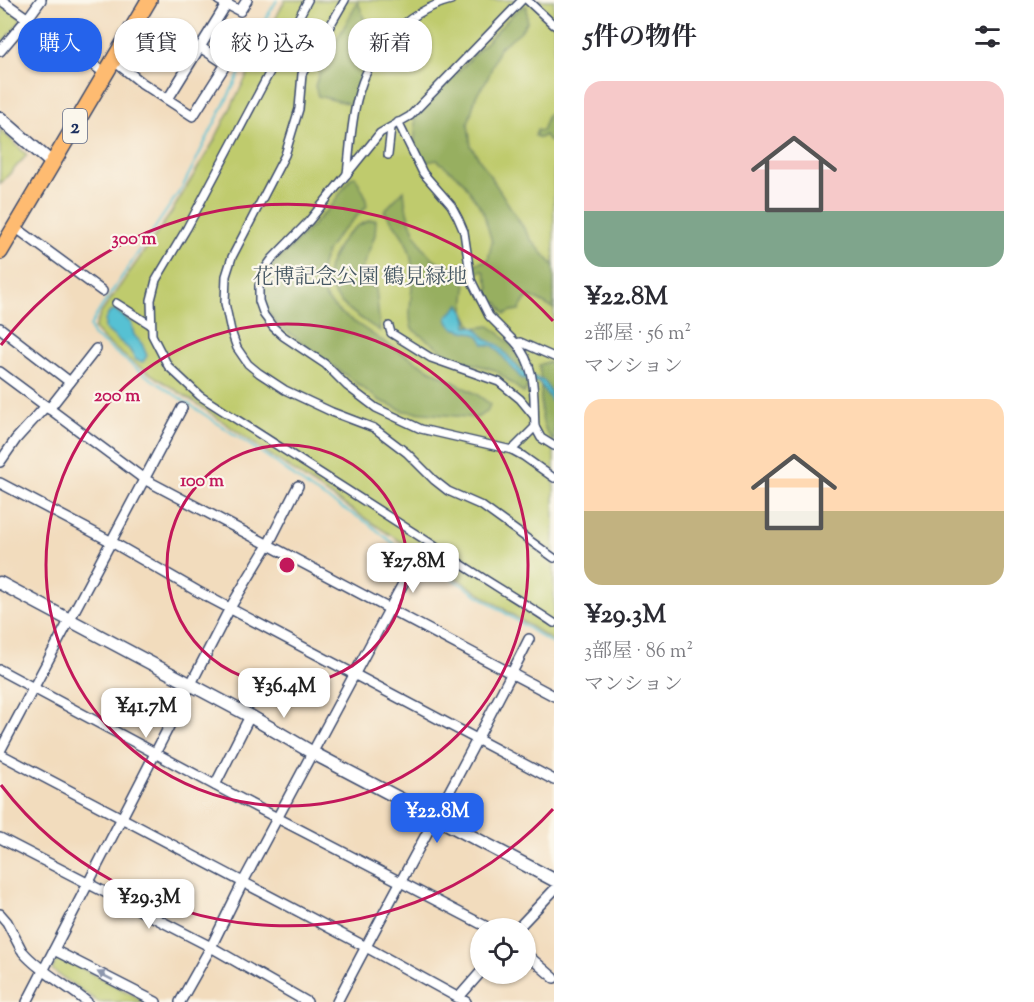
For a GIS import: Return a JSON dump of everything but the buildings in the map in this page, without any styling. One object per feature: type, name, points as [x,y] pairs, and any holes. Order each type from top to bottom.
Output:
[{"type":"main road","name":"2","points":[[0,252],[149,0]]},
{"type":"street","points":[[1,0],[28,18],[41,0]]},
{"type":"street","points":[[168,99],[200,47],[223,2],[240,11],[247,0]]},
{"type":"street","points":[[308,0],[187,228],[156,280],[151,300],[151,325],[157,349],[168,366],[200,396],[554,623]]},
{"type":"street","points":[[345,0],[302,74],[299,109],[285,155],[232,257],[226,276],[225,303],[237,348],[248,364],[285,390],[374,428],[407,453],[448,491],[482,506],[554,558]]},
{"type":"street","points":[[347,176],[356,101],[375,57],[390,36],[413,18],[428,8],[452,0]]},
{"type":"street","points":[[522,0],[410,116],[380,133],[347,176],[264,270],[259,286],[259,301],[264,315],[273,327],[325,364],[347,386],[376,408],[421,429],[512,450],[554,478]]},
{"type":"street","points":[[527,0],[554,25]]},
{"type":"street","points":[[0,51],[18,30]]},
{"type":"street","points":[[102,63],[168,99],[193,116],[226,64],[200,47]]},
{"type":"street","points":[[0,118],[53,164]]},
{"type":"street","points":[[398,122],[423,172],[451,205],[458,218],[464,232],[471,280],[489,316],[523,352],[531,371],[534,387],[535,427],[541,438],[554,446]]},
{"type":"street","points":[[388,155],[391,128]]},
{"type":"street","points":[[15,227],[102,291]]},
{"type":"street","points":[[116,303],[151,325]]},
{"type":"street","points":[[389,327],[391,333],[430,358],[499,382],[520,399],[534,416]]},
{"type":"street","points":[[0,328],[70,382]]},
{"type":"street","points":[[516,343],[520,342],[554,357]]},
{"type":"street","points":[[0,462],[16,439],[70,382],[96,349]]},
{"type":"street","points":[[0,372],[144,479],[554,696]]},
{"type":"street","points":[[182,408],[32,687],[0,752],[463,999],[473,984]]},
{"type":"street","points":[[512,450],[535,427]]},
{"type":"street","points":[[0,483],[554,780]]},
{"type":"street","points":[[27,1002],[230,608],[268,544],[298,486]]},
{"type":"street","points":[[180,1002],[413,565]]},
{"type":"street","points":[[0,583],[250,716],[313,753],[554,880]]},
{"type":"street","points":[[337,1002],[399,882],[478,740],[529,639]]},
{"type":"street","points":[[0,670],[470,918]]},
{"type":"street","points":[[215,785],[250,716]]},
{"type":"street","points":[[0,838],[211,947],[307,1002]]},
{"type":"street","points":[[527,918],[554,890]]},
{"type":"street","points":[[0,914],[7,922],[22,951],[87,1002]]},
{"type":"street","points":[[54,950],[156,1002]]},
{"type":"street","points":[[536,962],[554,978]]},
{"type":"green space","name":"花博記念公園 鶴見緑地","points":[[285,0],[554,0],[554,642],[308,481],[196,403],[132,362],[94,329],[101,313],[171,213],[213,143],[249,72],[336,72],[336,18],[276,18]]},
{"type":"green space","points":[[358,2],[364,18],[349,18]]},
{"type":"green space","points":[[0,3],[20,18],[18,18],[18,25],[0,46]]},
{"type":"green space","points":[[527,6],[527,22],[520,32],[499,48],[488,78],[476,96],[468,124],[471,146],[532,241],[554,266],[554,309],[530,296],[519,310],[505,314],[498,303],[485,300],[482,293],[490,289],[484,271],[475,272],[474,264],[488,260],[492,242],[483,211],[462,180],[437,160],[422,163],[415,150],[417,149],[414,143],[414,118],[515,12]]},
{"type":"green space","points":[[348,20],[348,72],[363,72],[351,104],[318,96],[315,86],[320,72],[336,72],[336,41]]},
{"type":"green space","points":[[554,105],[554,144],[545,135],[540,138],[535,136],[537,130],[542,131]]},
{"type":"green space","points":[[0,129],[27,155],[0,184]]},
{"type":"green space","points":[[355,176],[365,195],[367,206],[336,237],[325,255],[320,280],[325,297],[338,311],[381,340],[490,404],[487,412],[476,418],[404,411],[379,400],[276,323],[265,308],[263,287],[271,268],[332,205],[351,178]]},
{"type":"green space","points":[[404,190],[410,222],[426,252],[445,265],[462,266],[466,288],[464,311],[473,328],[490,326],[511,345],[520,358],[529,384],[524,393],[495,370],[453,358],[412,329],[410,314],[413,275],[410,254],[403,237],[384,211]]},
{"type":"green space","points":[[371,220],[376,220],[375,235],[357,281],[376,288],[380,331],[345,306],[337,298],[328,280],[329,266],[341,242],[349,232]]},
{"type":"green space","points":[[547,362],[554,363],[554,442],[544,424],[541,405],[539,365]]},
{"type":"green space","points":[[58,956],[147,1002],[98,1002],[52,970]]},
{"type":"water","points":[[460,304],[467,319],[467,326],[475,327],[487,340],[498,345],[522,372],[544,381],[554,399],[554,405],[539,382],[530,382],[520,377],[494,346],[484,344],[475,334],[451,326],[447,317]]},
{"type":"water","points":[[115,310],[131,323],[134,335],[142,344],[147,356],[143,362],[136,360],[129,349],[105,329],[105,321],[109,313]]},
{"type":"waterway","points":[[277,0],[260,28],[250,53],[183,186],[90,326],[93,335],[141,372],[274,461],[312,490],[368,523],[399,548],[464,586],[554,645]]}]
